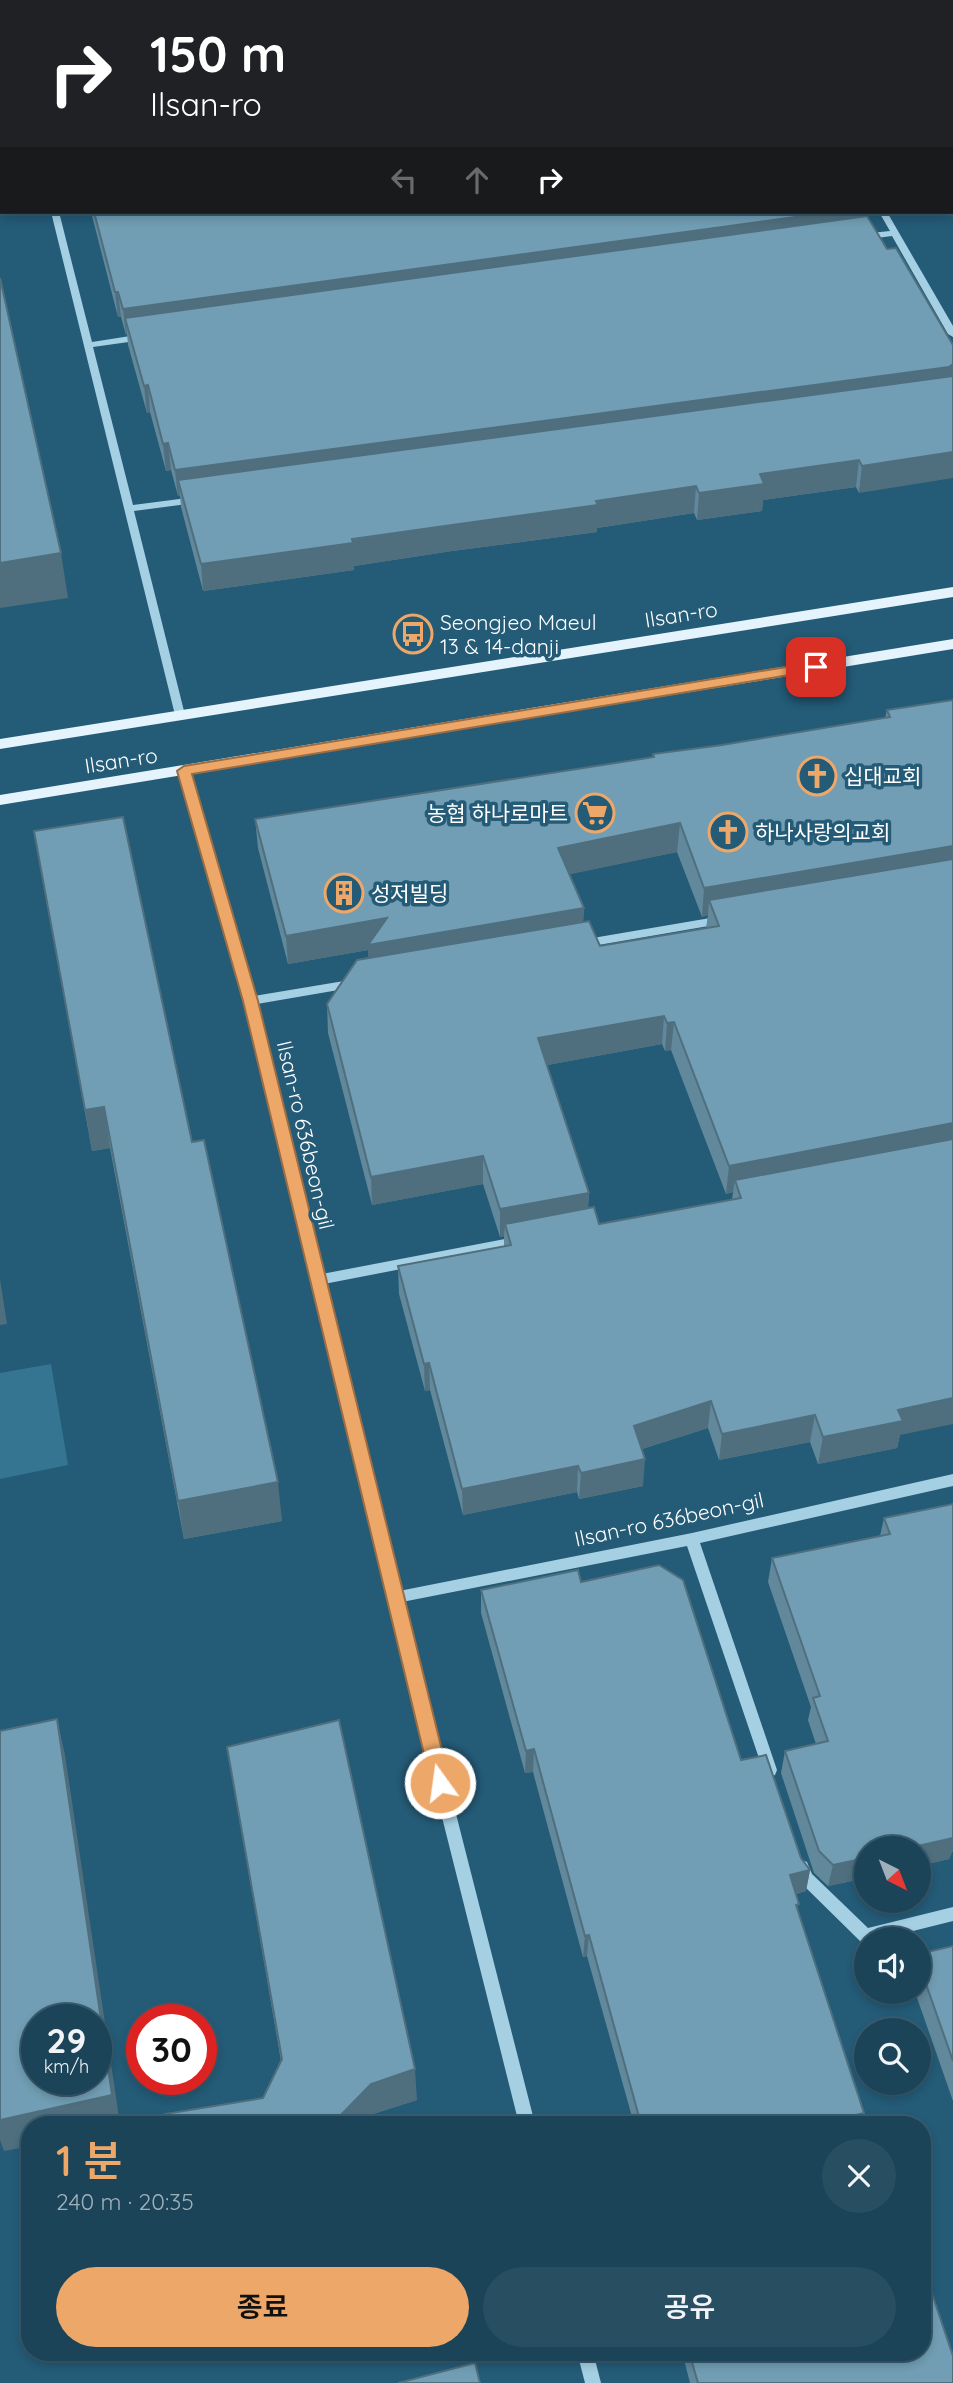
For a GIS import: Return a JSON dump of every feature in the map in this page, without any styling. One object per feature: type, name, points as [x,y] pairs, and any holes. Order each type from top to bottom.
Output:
[{"type":"main road","name":"Ilsan-ro","points":[[0,744],[953,592]]},
{"type":"main road","name":"Ilsan-ro","points":[[0,800],[953,644]]},
{"type":"street","points":[[55,214],[180,715]]},
{"type":"street","points":[[884,214],[953,334]]},
{"type":"street","points":[[854,238],[895,233]]},
{"type":"street","points":[[88,345],[156,335]]},
{"type":"street","points":[[128,509],[210,498]]},
{"type":"street","name":"Ilsan-ro 636beon-gil","points":[[184,771],[250,1001],[394,1598],[525,2116]]},
{"type":"street","points":[[567,946],[733,918]]},
{"type":"street","points":[[250,1001],[374,979]]},
{"type":"street","points":[[317,1280],[534,1239]]},
{"type":"street","name":"Ilsan-ro 636beon-gil","points":[[394,1598],[692,1539],[953,1480]]},
{"type":"street","points":[[692,1539],[775,1787]]},
{"type":"street","points":[[797,1852],[806,1878],[865,1936],[953,1914]]},
{"type":"street","points":[[587,2361],[593,2383]]},
{"type":"shaded area","points":[[51,1364],[68,1465],[0,1479],[0,1373]]},
{"type":"building","points":[[95,214],[817,214],[123,309],[118,292],[115,292]]},
{"type":"building","points":[[867,216],[887,249],[896,248],[953,345],[953,364],[949,367],[175,470],[168,443],[163,444],[148,385],[144,386],[125,318]]},
{"type":"building","points":[[0,278],[61,553],[0,563]]},
{"type":"building","points":[[953,376],[953,452],[862,466],[859,460],[760,474],[764,484],[699,493],[696,486],[596,501],[598,505],[352,539],[353,543],[201,564],[178,480]]},
{"type":"building","points":[[953,700],[953,846],[704,888],[680,823],[558,848],[584,908],[368,945],[387,918],[286,936],[255,819],[890,717],[887,710]]},
{"type":"building","points":[[123,817],[192,1142],[204,1140],[278,1482],[178,1501],[104,1107],[85,1110],[34,831]]},
{"type":"building","points":[[953,859],[953,1123],[729,1166],[674,1022],[667,1023],[664,1016],[538,1038],[589,1193],[500,1209],[483,1156],[371,1177],[327,1004],[357,960],[589,921],[600,946],[719,926],[709,900]]},
{"type":"building","points":[[953,1139],[953,1398],[898,1410],[903,1421],[823,1437],[815,1415],[722,1434],[711,1401],[634,1426],[645,1459],[581,1473],[578,1466],[462,1489],[429,1363],[424,1364],[398,1266],[511,1245],[505,1224],[594,1207],[599,1224],[741,1198],[735,1180]]},
{"type":"building","points":[[953,1504],[953,1838],[931,1843],[931,1836],[854,1836],[854,1861],[833,1865],[819,1851],[785,1751],[828,1741],[813,1698],[820,1696],[772,1558],[890,1534],[884,1518]]},
{"type":"building","points":[[659,1565],[683,1580],[741,1760],[766,1755],[801,1858],[810,1870],[790,1875],[799,1904],[796,1905],[854,2082],[854,2095],[858,2095],[864,2113],[852,2116],[639,2116],[589,1935],[585,1936],[534,1749],[526,1751],[481,1590],[578,1570],[581,1582]]},
{"type":"building","points":[[57,1719],[99,2004],[21,2004],[21,2095],[112,2095],[0,2120],[0,1731]]},
{"type":"building","points":[[339,1720],[415,2069],[371,2084],[340,2116],[165,2116],[263,2098],[282,2059],[227,1747]]},
{"type":"building","points":[[953,1946],[953,2061],[931,1998],[931,1951]]},
{"type":"building","points":[[931,2291],[953,2356],[953,2383],[698,2383],[692,2361],[931,2361]]},
{"type":"building","points":[[475,2363],[480,2383],[398,2383]]},
{"type":"place","name":"Seongjeo Maeul 13 & 14-danji","points":[[413,634]]},
{"type":"place","name":"십대교회","points":[[817,776]]},
{"type":"place","name":"농협 하나로마트","points":[[595,813]]},
{"type":"place","name":"하나사랑의교회","points":[[728,832]]},
{"type":"place","name":"성저빌딩","points":[[344,893]]},
{"type":"route","points":[[440,1783],[250,1001],[184,771],[816,667]]}]
